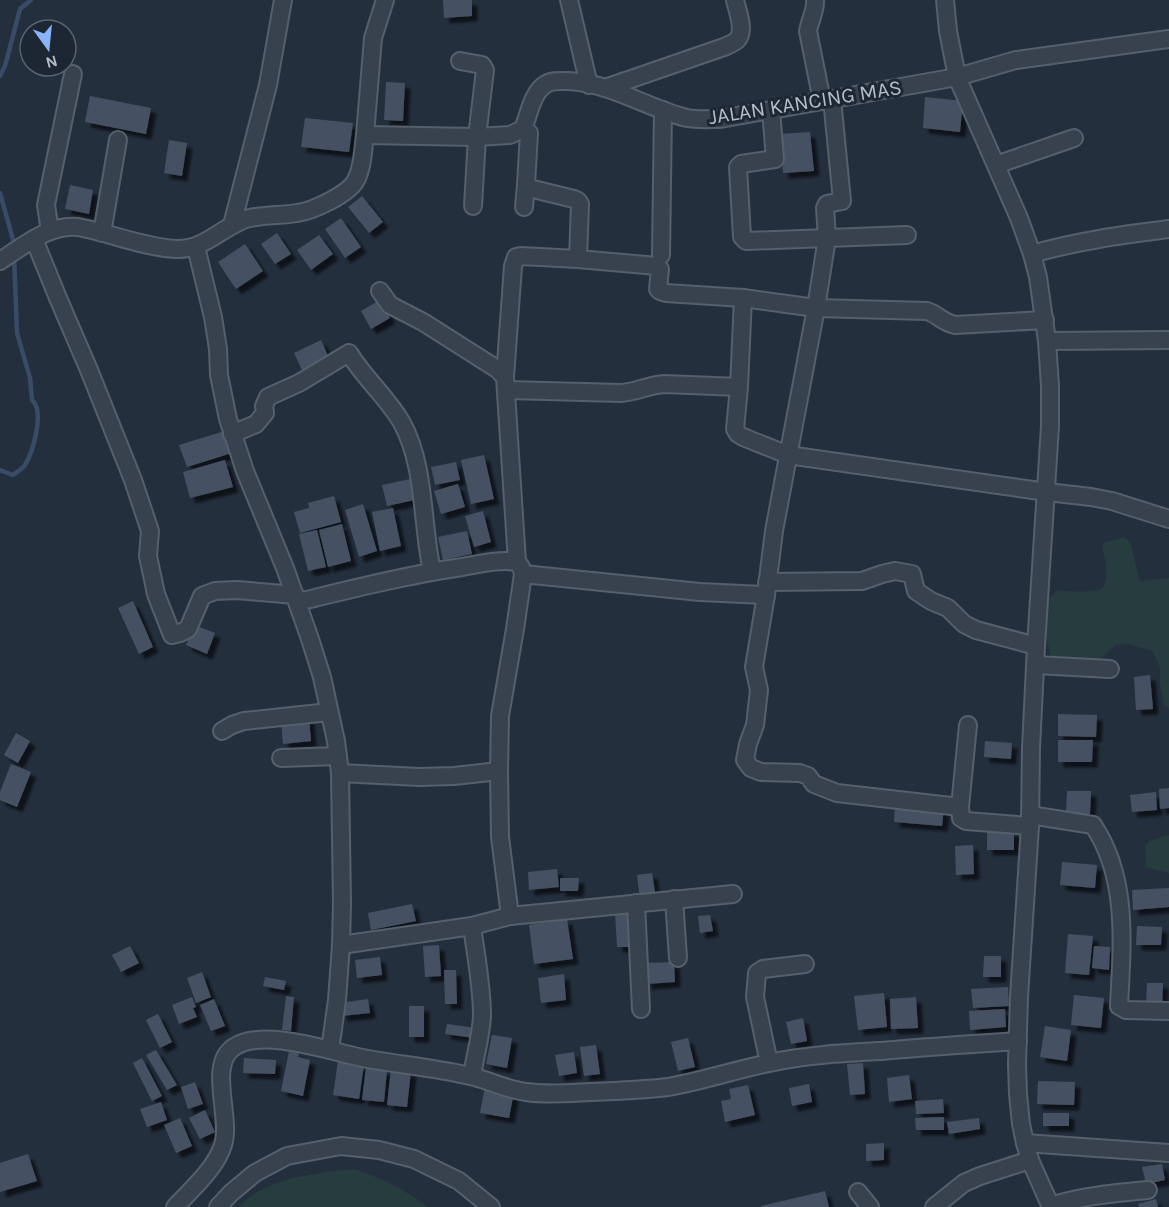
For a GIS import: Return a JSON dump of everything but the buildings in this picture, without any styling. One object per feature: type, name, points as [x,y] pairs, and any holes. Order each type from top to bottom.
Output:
[{"type":"street","points":[[232,225],[268,85],[283,0]]},
{"type":"street","points":[[4,258],[50,231],[69,226],[176,249],[196,247],[232,225],[249,218],[299,213],[330,200],[348,189],[359,172],[365,135],[373,38],[385,0]]},
{"type":"street","points":[[587,0],[570,2],[597,86],[724,47],[735,41],[740,36],[741,28],[735,0]]},
{"type":"street","points":[[815,0],[816,6],[808,30],[827,100],[842,201],[825,206],[827,238],[774,531],[754,667],[759,690],[756,725],[748,744],[745,760],[751,768],[761,772],[800,773],[808,776],[814,784],[837,792],[960,807]]},
{"type":"street","points":[[945,0],[957,77],[1019,218],[1032,254],[1038,277],[1047,341],[1050,426],[1036,646],[1030,820],[1018,997],[1018,1094],[1021,1124],[1030,1160],[1050,1207],[1101,1194],[1148,1190]]},
{"type":"street","name":"JALAN KANCING MAS","points":[[523,129],[538,92],[544,84],[552,81],[597,86],[689,118],[720,119],[957,77],[1016,60],[1169,39]]},
{"type":"street","points":[[460,61],[484,67],[473,206]]},
{"type":"street","points":[[50,231],[46,205],[72,78]]},
{"type":"street","points":[[661,255],[663,110]]},
{"type":"street","points":[[771,110],[775,159],[741,164],[738,167],[742,237],[746,241],[906,235]]},
{"type":"street","points":[[365,135],[477,137],[510,135],[523,129],[530,133],[524,207]]},
{"type":"street","points":[[996,165],[1074,138]]},
{"type":"street","points":[[102,233],[118,140]]},
{"type":"street","points":[[526,185],[529,188],[578,201],[580,204],[578,259]]},
{"type":"street","points":[[1032,254],[1064,245],[1169,229]]},
{"type":"street","points":[[30,242],[93,380],[133,480],[150,531],[148,556],[156,594],[172,635],[188,628],[202,596],[214,591],[237,590],[297,599],[498,561],[520,568],[700,592],[862,581],[895,571],[912,574],[916,591],[948,608],[963,624],[976,630],[1036,646]]},
{"type":"street","points":[[196,247],[213,317],[219,375],[232,434],[297,599],[322,677],[339,765],[341,945],[330,1050]]},
{"type":"street","points":[[510,916],[500,837],[499,771],[500,716],[515,629],[520,568],[505,384],[516,257],[578,259],[659,267],[658,289],[666,293],[743,298],[816,308],[927,311],[955,325],[1045,320]]},
{"type":"street","points":[[380,291],[390,305],[432,328],[497,369],[505,384]]},
{"type":"street","points":[[743,298],[735,429],[738,434],[788,455],[1091,497],[1112,501],[1169,519]]},
{"type":"street","points":[[1047,341],[1169,340]]},
{"type":"street","points":[[232,434],[255,424],[265,413],[264,406],[268,397],[299,383],[349,353],[356,365],[383,395],[409,438],[420,482],[432,572]]},
{"type":"street","points":[[505,384],[621,393],[632,393],[651,385],[664,384],[739,387]]},
{"type":"street","points":[[1036,665],[1110,669]]},
{"type":"street","points":[[222,731],[244,722],[329,712]]},
{"type":"street","points":[[968,725],[960,807],[961,818],[1093,825],[1113,866],[1120,897],[1122,958],[1119,1006],[1126,1010],[1169,1011]]},
{"type":"street","points":[[281,758],[419,777],[499,771]]},
{"type":"street","points":[[341,945],[472,926],[510,916],[733,894]]},
{"type":"street","points":[[674,899],[678,957]]},
{"type":"street","points":[[636,903],[641,1009]]},
{"type":"street","points":[[472,926],[482,1017],[472,1076]]},
{"type":"street","points":[[769,1063],[755,997],[757,973],[763,969],[805,964]]},
{"type":"street","points":[[176,1207],[217,1160],[223,1146],[226,1119],[221,1070],[225,1056],[234,1047],[247,1041],[298,1042],[356,1057],[472,1076],[523,1092],[542,1094],[667,1087],[769,1063],[808,1057],[1018,1041]]},
{"type":"street","points":[[1025,1143],[1169,1153]]},
{"type":"street","points":[[218,1207],[255,1173],[287,1156],[341,1146],[379,1149],[414,1159],[459,1181],[490,1207]]},
{"type":"street","points":[[934,1207],[964,1183],[1030,1160]]},
{"type":"street","points":[[858,1192],[870,1207]]},
{"type":"green space","points":[[1124,537],[1130,542],[1140,581],[1169,578],[1169,708],[1164,705],[1160,668],[1153,651],[1127,644],[1115,645],[1100,660],[1065,660],[1051,656],[1044,621],[1048,601],[1057,591],[1101,589],[1106,575],[1103,543]]},
{"type":"green space","points":[[1169,835],[1169,873],[1146,867],[1145,846],[1149,841]]},
{"type":"green space","points":[[354,1169],[392,1185],[428,1207],[238,1207],[257,1192],[292,1178]]},
{"type":"waterway","points":[[0,76],[5,66],[20,9],[31,0]]},
{"type":"waterway","points":[[0,193],[14,248]]},
{"type":"waterway","points":[[0,470],[13,475],[25,465],[34,442],[38,422],[36,405],[32,400],[30,378],[17,333],[14,256]]}]
